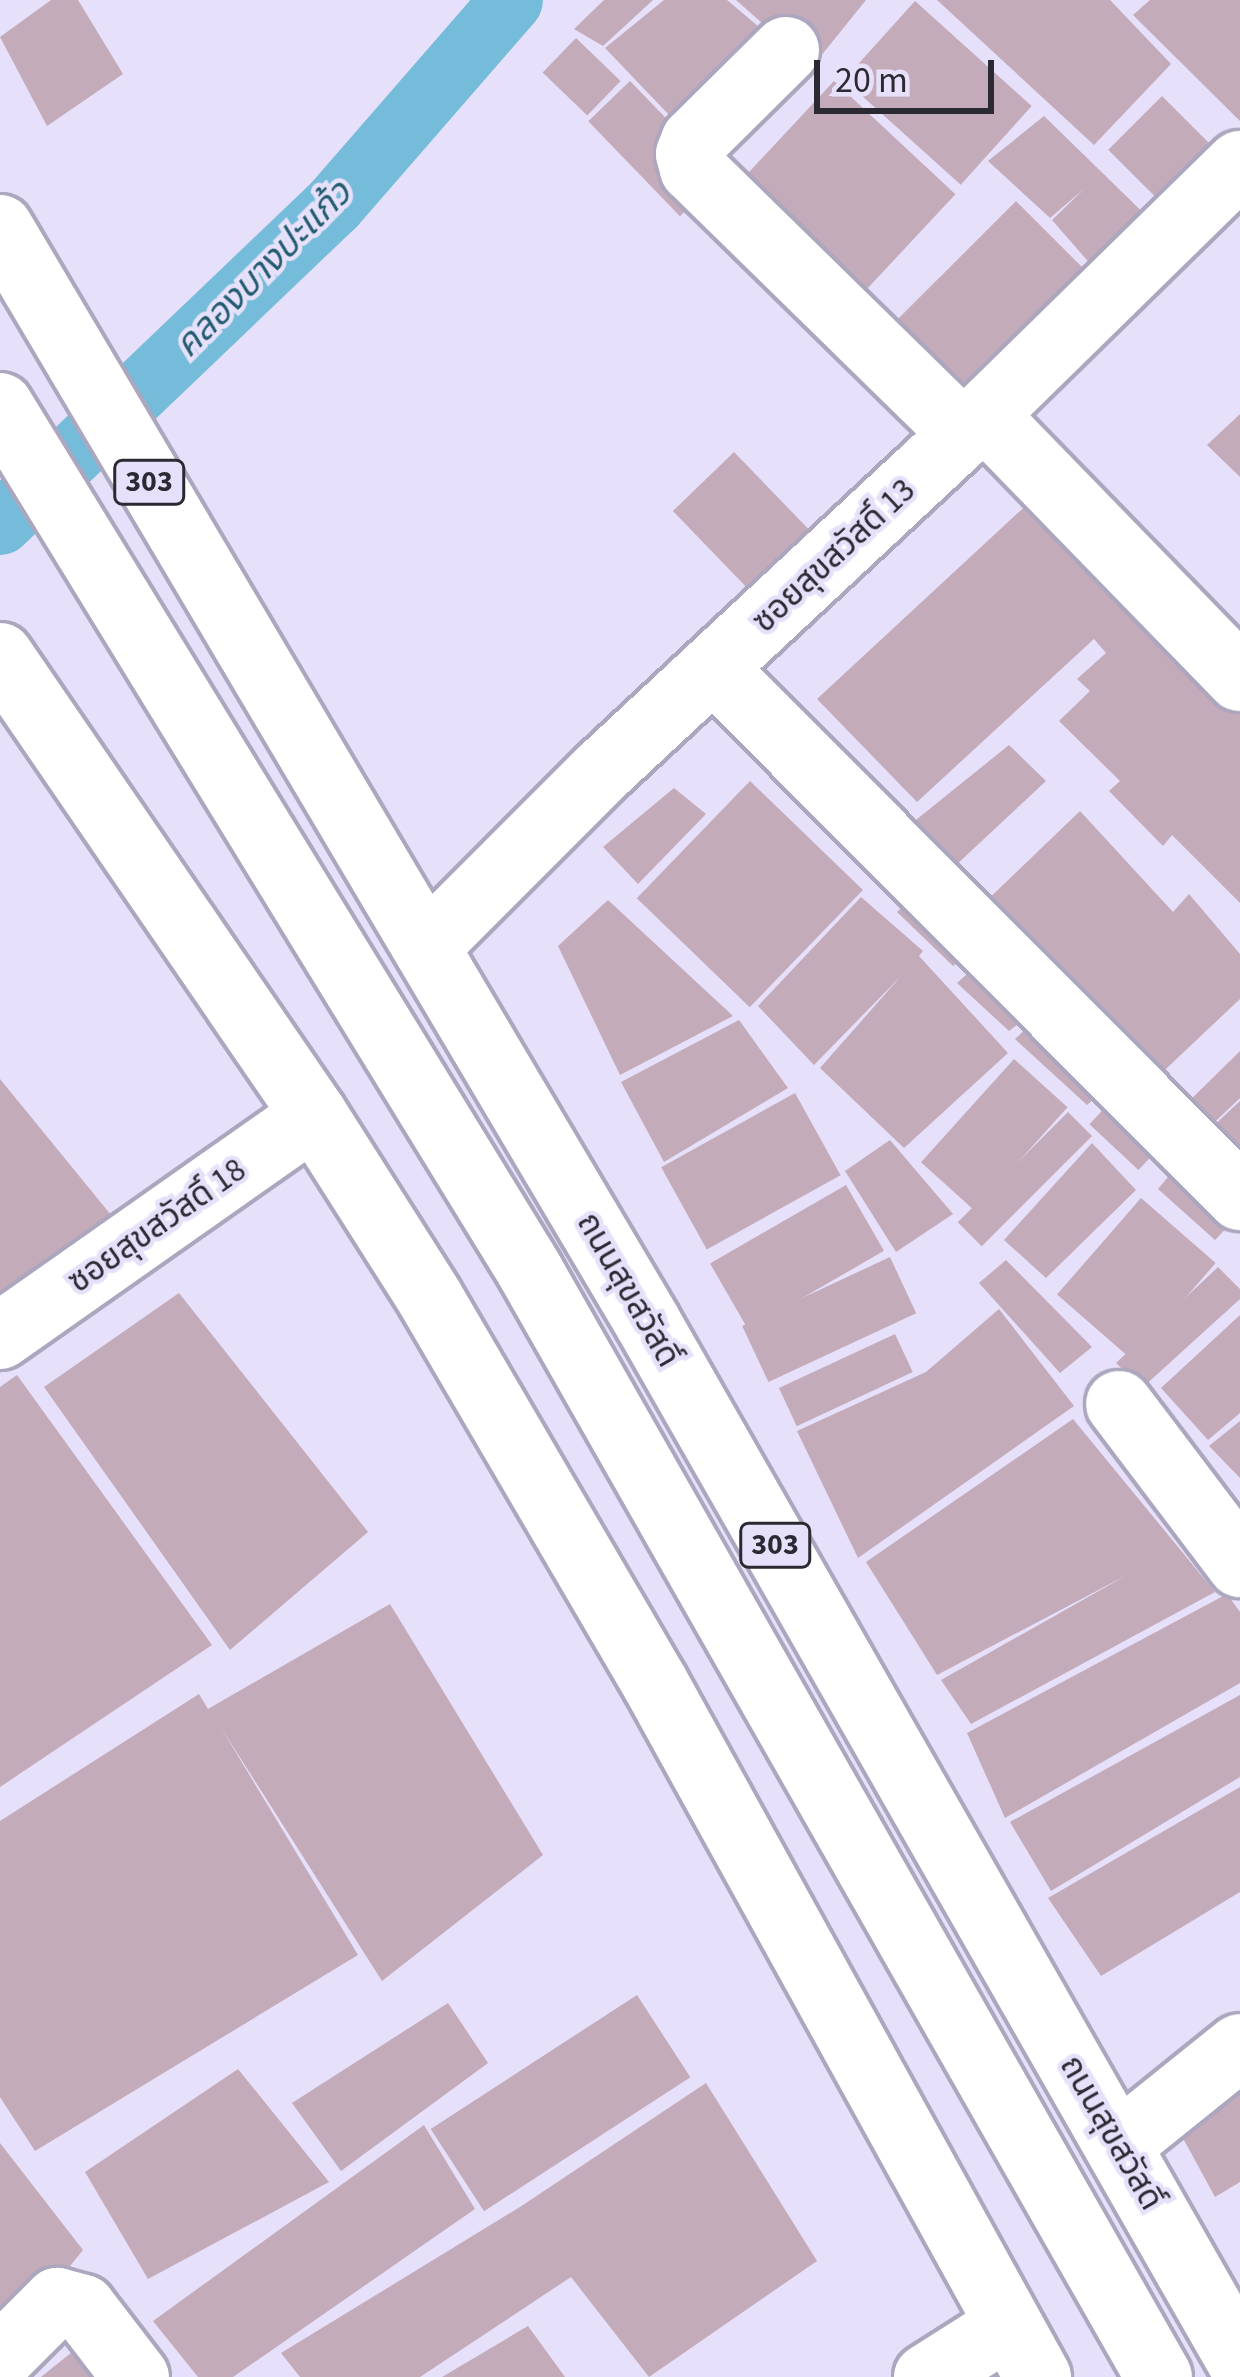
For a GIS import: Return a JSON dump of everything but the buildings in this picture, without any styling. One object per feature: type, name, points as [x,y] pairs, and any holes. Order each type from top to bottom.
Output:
[{"type":"main road","points":[[786,50],[694,141],[689,154],[693,169],[974,424],[1240,678]]},
{"type":"main road","name":"ซอยสุขสวัสดิ์ 13","points":[[427,946],[1240,164]]},
{"type":"main road","name":"ถนนสุขสวัสดิ์","points":[[0,228],[427,946],[1240,2361]]},
{"type":"main road","points":[[0,406],[530,1271],[1159,2377]]},
{"type":"main road","points":[[0,656],[314,1115],[545,1489],[1023,2351],[927,2377]]},
{"type":"main road","points":[[713,668],[1240,1197]]},
{"type":"main road","name":"ซอยสุขสวัสดิ์ 18","points":[[0,1336],[314,1115]]},
{"type":"main road","points":[[1119,1404],[1240,1564]]},
{"type":"main road","points":[[1118,2145],[1240,2047]]},
{"type":"main road","points":[[0,2358],[57,2301],[83,2308],[136,2377]]},
{"type":"waterway","name":"คลองบางปะแก้ว","points":[[0,523],[333,205],[511,0]]}]
